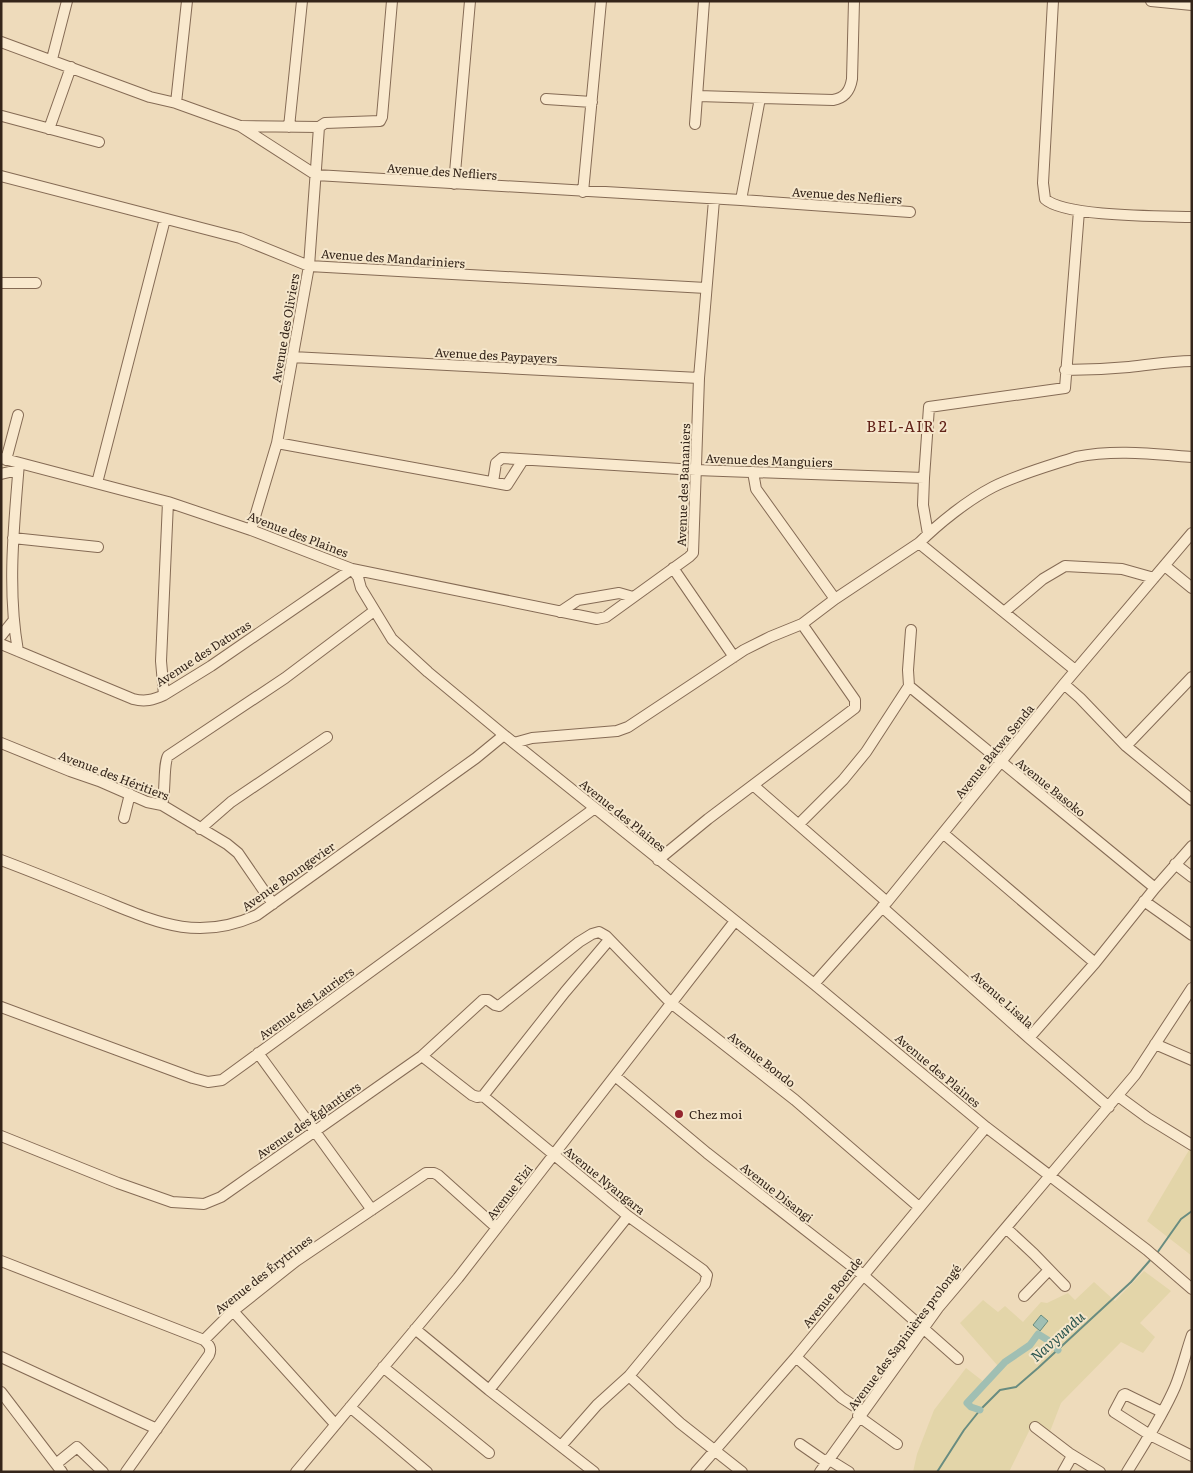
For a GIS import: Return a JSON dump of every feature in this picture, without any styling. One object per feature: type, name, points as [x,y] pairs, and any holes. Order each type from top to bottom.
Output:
[{"type":"street","points":[[52,59],[66,1]]},
{"type":"street","points":[[176,103],[187,1]]},
{"type":"street","points":[[288,127],[302,1]]},
{"type":"street","points":[[240,126],[319,127],[325,122],[377,122],[381,120],[392,1]]},
{"type":"street","points":[[454,184],[470,1]]},
{"type":"street","points":[[583,192],[601,1]]},
{"type":"street","points":[[695,124],[704,1]]},
{"type":"street","points":[[698,96],[840,99],[848,91],[852,79],[854,1]]},
{"type":"street","points":[[1053,1],[1043,195],[1052,204],[1078,211],[1192,217]]},
{"type":"street","points":[[1151,1],[1192,5]]},
{"type":"street","name":"Avenue des Nefliers","points":[[1,42],[52,59],[150,97],[176,103],[240,126],[316,175],[910,212]]},
{"type":"street","points":[[49,129],[70,67]]},
{"type":"street","points":[[741,200],[760,98]]},
{"type":"street","points":[[546,99],[592,102]]},
{"type":"street","points":[[2,116],[99,142]]},
{"type":"street","name":"Avenue des Oliviers","points":[[251,530],[277,443],[309,266],[319,127]]},
{"type":"street","name":"Avenue des Mandariniers","points":[[1,176],[240,238],[309,266],[706,288]]},
{"type":"street","name":"Avenue des Bananiers","points":[[352,569],[560,612],[603,619],[689,557],[692,553],[699,378],[714,200]]},
{"type":"street","points":[[928,534],[924,505],[924,478],[928,411],[930,406],[1064,389],[1078,211]]},
{"type":"street","points":[[97,483],[165,219]]},
{"type":"street","points":[[1,284],[36,283]]},
{"type":"street","name":"Avenue des Paypayers","points":[[292,357],[699,378]]},
{"type":"street","points":[[1065,370],[1088,370],[1171,361],[1192,361]]},
{"type":"street","points":[[4,459],[18,415]]},
{"type":"street","points":[[277,443],[508,484],[523,460]]},
{"type":"street","points":[[514,743],[532,738],[617,731],[628,727],[734,657],[770,637],[802,624],[835,599],[919,543],[972,500],[993,487],[1076,457],[1122,452],[1192,458]]},
{"type":"street","name":"Avenue des Manguiers","points":[[493,482],[498,460],[502,458],[696,470],[924,478]]},
{"type":"street","name":"Avenue des Plaines","points":[[4,459],[18,466],[97,483],[168,502],[251,530],[352,569],[358,577],[361,588],[374,611],[392,639],[413,659],[658,860],[814,984],[986,1127],[1050,1174],[1192,1289]]},
{"type":"street","points":[[1,474],[18,466],[13,538],[13,621],[18,651]]},
{"type":"street","points":[[753,472],[756,489],[835,599]]},
{"type":"street","points":[[164,695],[161,661],[168,502]]},
{"type":"street","name":"Avenue Batwa Senda","points":[[814,984],[944,834],[1075,670],[1192,533]]},
{"type":"street","points":[[13,538],[98,547]]},
{"type":"street","points":[[919,543],[1075,670]]},
{"type":"street","points":[[1004,612],[1036,584],[1057,569],[1065,566],[1122,570],[1154,578]]},
{"type":"street","points":[[1165,566],[1192,588]]},
{"type":"street","points":[[673,568],[734,657]]},
{"type":"street","name":"Avenue des Daturas","points":[[1,644],[133,699],[150,700],[164,695],[210,666],[352,569]]},
{"type":"street","points":[[560,612],[578,600],[616,593],[623,593],[633,598]]},
{"type":"street","points":[[162,805],[165,795],[166,761],[168,756],[285,678],[374,611]]},
{"type":"street","points":[[1,636],[13,621]]},
{"type":"street","points":[[658,860],[753,785],[853,711],[856,704],[855,700],[802,624]]},
{"type":"street","points":[[799,824],[843,780],[860,759],[882,729],[909,686],[908,670],[911,630]]},
{"type":"street","points":[[1126,746],[1192,677]]},
{"type":"street","points":[[1064,684],[1126,746],[1190,796]]},
{"type":"street","name":"Avenue Basoko","points":[[909,686],[1000,763],[1016,773],[1155,888]]},
{"type":"street","name":"Avenue Boungevier","points":[[1,860],[159,923],[191,928],[226,927],[257,916],[476,758],[504,735]]},
{"type":"street","points":[[200,829],[231,802],[327,737]]},
{"type":"street","name":"Avenue des Héritiers","points":[[1,742],[70,772],[162,805],[227,844],[238,853],[273,904]]},
{"type":"street","name":"Avenue Lisala","points":[[753,785],[799,824],[1029,1038],[1109,1107]]},
{"type":"street","points":[[124,818],[130,794]]},
{"type":"street","name":"Avenue des Lauriers","points":[[1,1007],[208,1082],[222,1080],[595,808]]},
{"type":"street","points":[[944,834],[1094,963]]},
{"type":"street","points":[[1029,1038],[1192,846]]},
{"type":"street","points":[[1176,864],[1192,877]]},
{"type":"street","points":[[1144,901],[1192,935]]},
{"type":"street","name":"Avenue Fizi","points":[[296,1472],[458,1278],[735,921]]},
{"type":"street","name":"Avenue Bondo","points":[[592,934],[599,932],[606,936],[671,1003],[795,1100],[919,1207]]},
{"type":"street","name":"Avenue des Églantiers","points":[[1,1136],[172,1202],[196,1205],[212,1202],[422,1056],[482,1000],[488,1000],[494,1005],[499,1006],[548,965],[592,934]]},
{"type":"street","points":[[483,1096],[565,992],[609,940]]},
{"type":"street","name":"Avenue des Sapinières prolongé","points":[[820,1472],[860,1414],[950,1294],[1135,1075],[1192,988]]},
{"type":"street","points":[[1155,1044],[1192,1060]]},
{"type":"street","points":[[258,1053],[372,1210]]},
{"type":"street","name":"Avenue Nyangara","points":[[422,1056],[472,1095],[477,1097],[483,1096],[628,1216],[703,1270],[707,1278],[705,1284],[629,1376]]},
{"type":"street","name":"Avenue Disangi","points":[[615,1076],[707,1153],[863,1275],[958,1359]]},
{"type":"street","points":[[1118,1096],[1192,1146]]},
{"type":"street","name":"Avenue Boende","points":[[696,1472],[796,1357],[986,1127]]},
{"type":"street","name":"Avenue des Érytrines","points":[[204,1340],[233,1311],[296,1261],[421,1176],[430,1172],[434,1173],[497,1228]]},
{"type":"street","points":[[489,1390],[628,1216]]},
{"type":"street","points":[[1006,1228],[1064,1286]]},
{"type":"street","points":[[1,1261],[204,1340],[211,1349],[209,1355],[126,1472]]},
{"type":"street","points":[[1024,1296],[1049,1270]]},
{"type":"street","points":[[233,1311],[335,1424]]},
{"type":"street","points":[[415,1329],[594,1472]]},
{"type":"street","points":[[1127,1472],[1150,1435],[1176,1385],[1192,1335]]},
{"type":"street","points":[[1,1357],[157,1430]]},
{"type":"street","points":[[796,1357],[897,1444]]},
{"type":"street","points":[[383,1367],[489,1453]]},
{"type":"street","points":[[562,1446],[597,1405],[629,1376],[680,1423],[742,1472]]},
{"type":"street","points":[[1,1392],[59,1468],[77,1447],[103,1472]]},
{"type":"street","points":[[1162,1412],[1125,1394],[1114,1411],[1115,1414],[1150,1435],[1192,1456]]},
{"type":"street","points":[[350,1407],[424,1471]]},
{"type":"street","points":[[1035,1427],[1072,1456],[1100,1472]]},
{"type":"street","points":[[800,1444],[848,1472]]},
{"type":"street","points":[[1063,1472],[1072,1456]]},
{"type":"shaded area","points":[[1192,1145],[1192,1256],[1147,1221]]},
{"type":"shaded area","points":[[1144,1271],[1171,1291],[1140,1323],[1155,1337],[1143,1353],[1121,1342],[1061,1403],[1049,1434],[1033,1423],[1009,1472],[913,1472],[917,1454],[934,1410],[966,1368],[984,1382],[998,1366],[960,1323],[983,1300],[998,1312],[1005,1306],[1023,1322],[1041,1302],[1047,1303],[1068,1293],[1075,1300],[1094,1282],[1115,1301]]},
{"type":"shaded area","points":[[1041,1315],[1048,1321],[1040,1331],[1033,1325]]},
{"type":"waterway","name":"Navyundu","points":[[1157,1253],[1181,1219],[1192,1211]]},
{"type":"waterway","name":"Navyundu","points":[[937,1472],[964,1430],[1000,1390],[1016,1387],[1038,1368],[1131,1282],[1152,1258]]},
{"type":"waterway","points":[[980,1410],[971,1407],[967,1403],[1005,1362],[1030,1345],[1038,1334],[1051,1342],[1058,1350]]},
{"type":"place","name":"Chez moi","points":[[679,1114]]},
{"type":"district","name":"BEL-AIR 2","points":[[907,425]]}]
